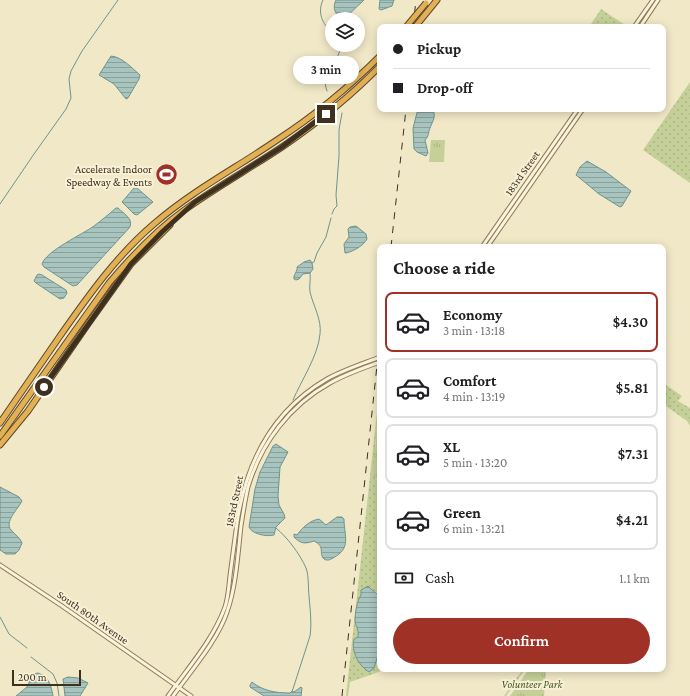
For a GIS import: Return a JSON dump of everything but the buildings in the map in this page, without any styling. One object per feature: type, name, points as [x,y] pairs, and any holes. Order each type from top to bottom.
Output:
[{"type":"highway","points":[[418,24],[437,0]]},
{"type":"highway","points":[[409,24],[427,2]]},
{"type":"highway","points":[[0,423],[102,277],[154,224],[177,205],[311,117],[377,59]]},
{"type":"highway","points":[[0,436],[109,283],[129,259],[159,230],[195,202],[282,147],[316,123],[377,69]]},
{"type":"highway","points":[[0,445],[28,410],[131,264],[162,232],[195,202]]},
{"type":"street","points":[[636,24],[653,0]]},
{"type":"street","points":[[642,24],[658,0]]},
{"type":"street","name":"183rd Street","points":[[484,244],[576,112]]},
{"type":"street","name":"183rd Street","points":[[489,244],[581,112]]},
{"type":"street","name":"183rd Street","points":[[168,696],[212,634],[226,605],[242,497],[248,476],[261,446],[281,418],[311,390],[328,379],[377,358]]},
{"type":"street","name":"183rd Street","points":[[173,696],[215,636],[227,612],[232,590],[248,489],[255,468],[266,445],[278,427],[312,394],[340,378],[377,363]]},
{"type":"street","name":"South 80th Avenue","points":[[0,565],[62,606],[191,696]]},
{"type":"green space","points":[[601,9],[624,24],[591,24]]},
{"type":"green space","points":[[690,82],[690,183],[643,150]]},
{"type":"green space","points":[[431,140],[445,140],[444,162],[429,162]]},
{"type":"green space","points":[[666,385],[682,396],[678,401],[690,408],[690,426],[687,421],[666,406]]},
{"type":"green space","points":[[377,412],[375,478],[377,480],[377,594],[369,586],[361,595],[357,626],[359,629],[358,637],[354,639],[354,649],[355,656],[374,668],[377,658],[378,672],[350,682],[348,696],[346,696]]},
{"type":"green space","points":[[377,430],[377,480],[373,469]]},
{"type":"green space","points":[[521,672],[523,672],[506,696],[504,696]]},
{"type":"green space","name":"Volunteer Park","points":[[527,672],[546,672],[544,696],[510,696]]},
{"type":"water","points":[[336,0],[364,0],[351,12],[336,12],[334,6]]},
{"type":"water","points":[[380,0],[394,0],[392,6],[381,10],[379,9]]},
{"type":"water","points":[[111,56],[123,61],[140,75],[128,98],[126,99],[114,84],[99,75]]},
{"type":"water","points":[[417,112],[434,112],[434,119],[425,140],[428,153],[426,156],[414,149],[413,128]]},
{"type":"water","points":[[587,161],[606,172],[631,191],[622,206],[620,207],[599,194],[576,175],[580,167]]},
{"type":"water","points":[[134,188],[137,188],[153,202],[137,215],[134,214],[122,202]]},
{"type":"water","points":[[118,208],[129,219],[131,224],[130,227],[77,285],[73,286],[44,267],[42,264],[45,259],[57,248],[94,226]]},
{"type":"water","points":[[356,226],[366,234],[367,239],[358,248],[345,253],[344,244],[349,237],[348,229]]},
{"type":"water","points":[[310,260],[313,269],[310,273],[303,274],[299,279],[294,279],[297,267]]},
{"type":"water","points":[[39,274],[66,290],[67,293],[64,298],[60,299],[36,283],[34,281]]},
{"type":"water","points":[[276,444],[288,452],[280,467],[278,496],[279,505],[285,518],[276,527],[274,535],[271,536],[256,533],[249,527],[255,489],[260,472],[273,446]]},
{"type":"water","points":[[0,487],[19,497],[22,501],[9,523],[9,527],[22,543],[19,550],[15,554],[6,554],[0,550]]},
{"type":"water","points":[[337,517],[342,517],[344,519],[346,541],[343,550],[331,559],[327,560],[322,557],[321,548],[318,543],[314,541],[303,543],[294,537],[294,534],[297,535],[312,521],[319,519],[326,525]]},
{"type":"water","points":[[368,586],[377,594],[377,658],[374,668],[369,672],[362,666],[356,657],[353,644],[354,639],[358,637],[358,630],[355,621],[357,604],[361,595],[361,590]]},
{"type":"water","points":[[38,673],[45,677],[49,682],[53,696],[16,696],[27,687],[33,674]]},
{"type":"water","points":[[68,677],[78,678],[88,683],[80,696],[65,696],[63,679]]},
{"type":"water","points":[[252,682],[270,691],[280,693],[294,692],[301,687],[301,696],[264,696],[250,687]]},
{"type":"waterway","points":[[0,204],[66,109],[71,98],[69,79],[71,71],[82,51],[118,0]]},
{"type":"waterway","points":[[323,0],[320,9],[323,22],[325,24]]},
{"type":"waterway","points":[[327,91],[325,83],[326,76],[340,52]]},
{"type":"waterway","points":[[332,214],[337,206],[336,195],[339,130],[342,113]]},
{"type":"waterway","points":[[312,263],[314,262],[326,237],[331,218]]},
{"type":"waterway","points":[[293,400],[313,359],[319,342],[320,323],[310,292],[310,273]]},
{"type":"waterway","points":[[276,528],[289,541],[297,552],[306,568],[308,578],[311,621],[310,636],[292,692]]},
{"type":"waterway","points":[[0,617],[9,634],[27,648]]},
{"type":"waterway","points":[[31,657],[53,674],[57,683],[59,696]]},
{"type":"railway","points":[[413,24],[416,0]]},
{"type":"railway","points":[[391,244],[406,112]]},
{"type":"railway","points":[[342,696],[377,365]]},
{"type":"place","name":"Accelerate Indoor Speedway & Events","points":[[167,175]]},
{"type":"route","points":[[44,387],[131,264],[162,232],[195,202],[282,147],[316,123],[326,114]]}]
